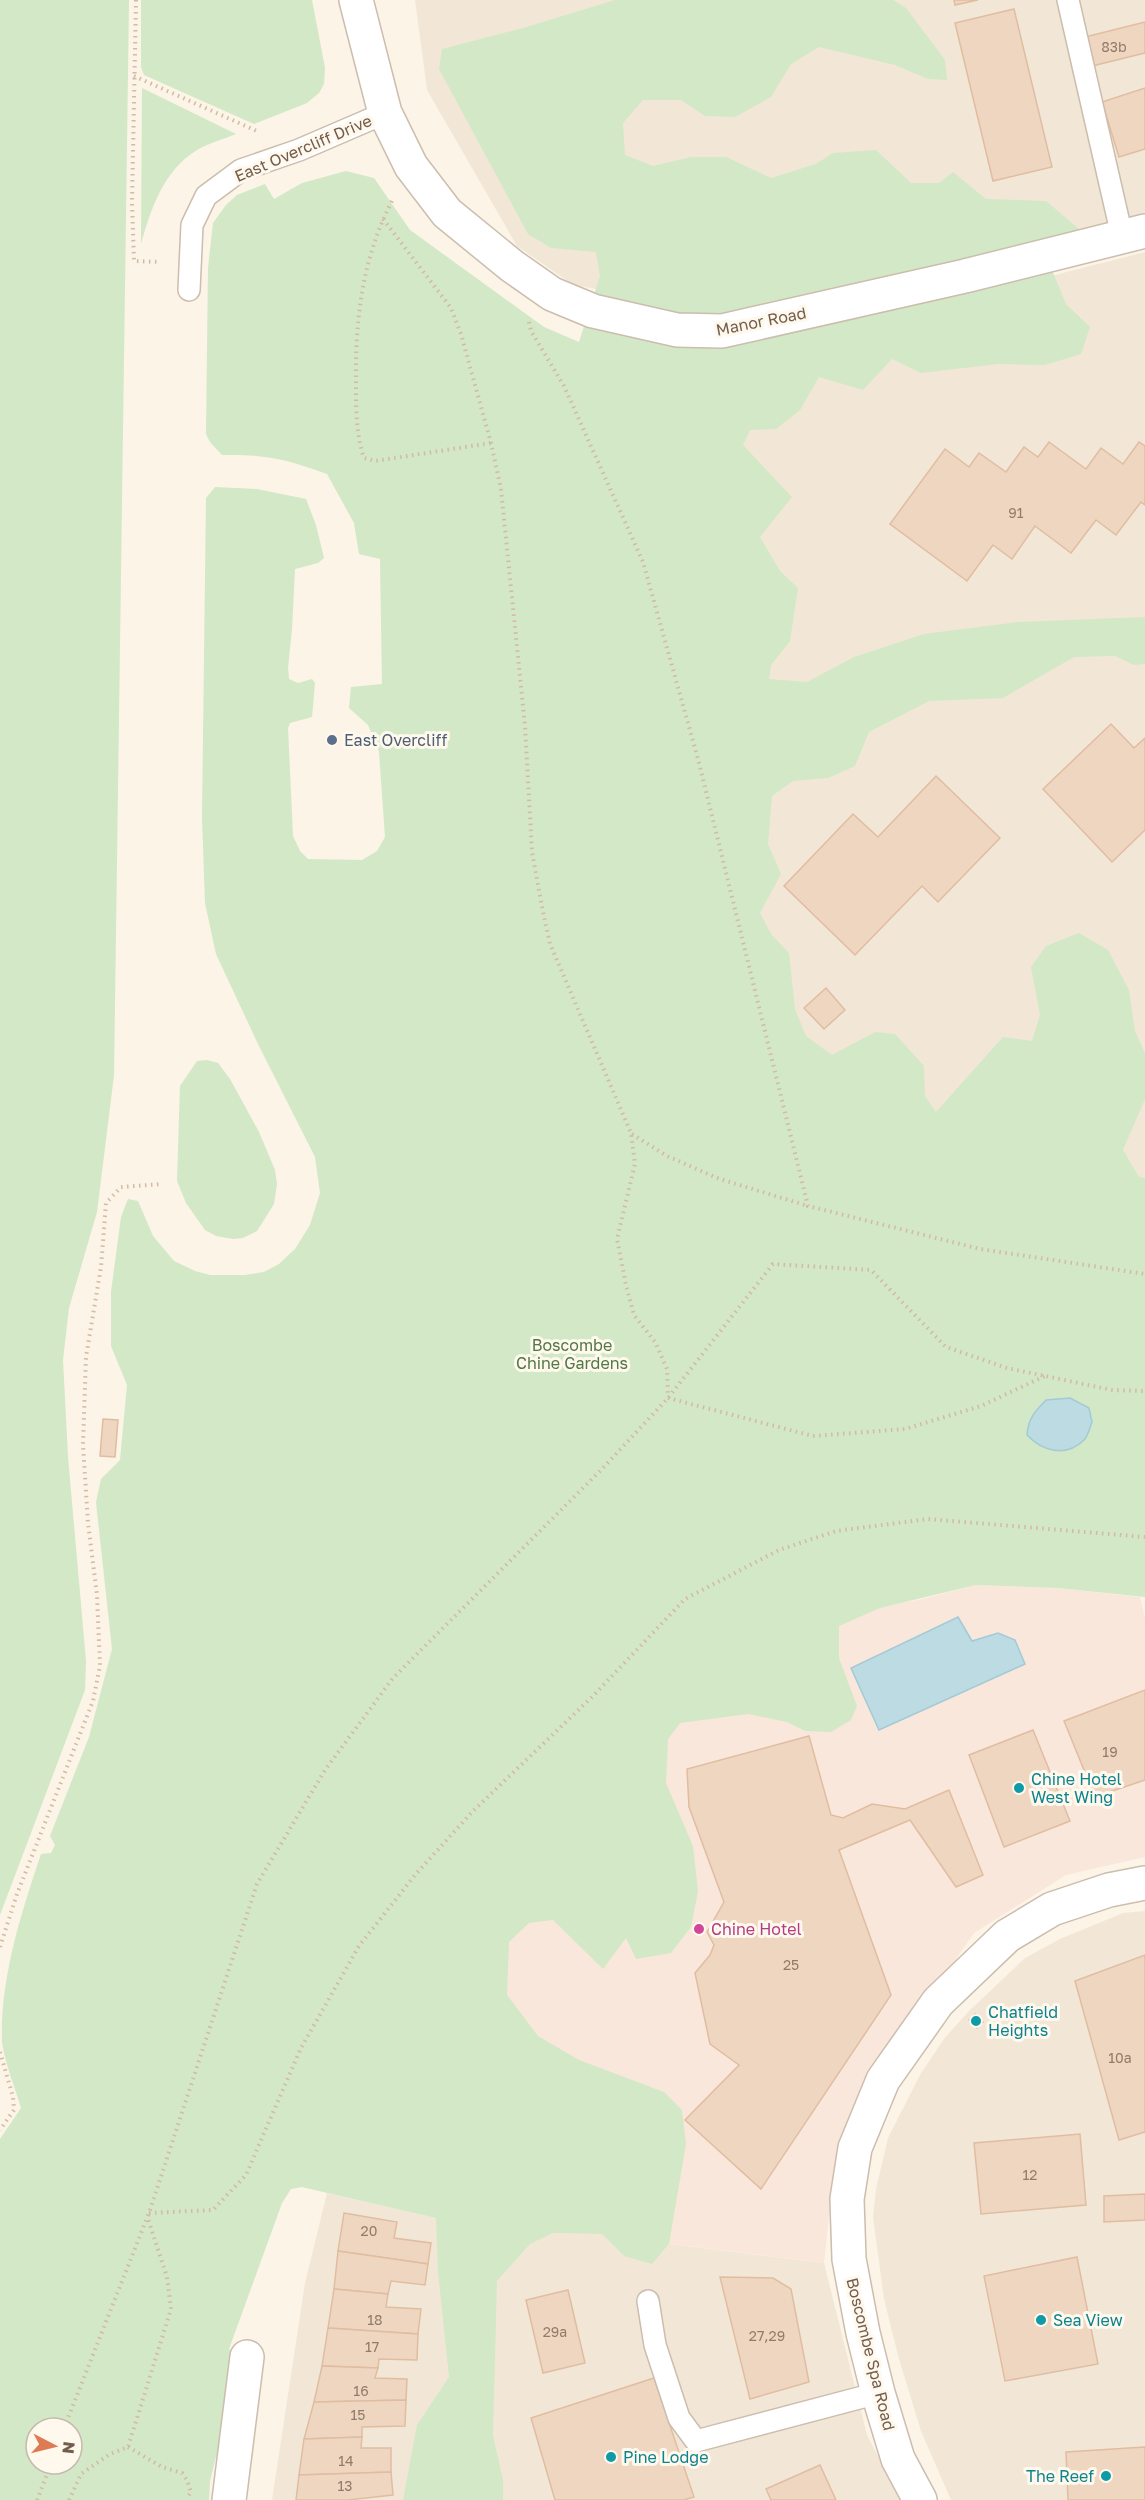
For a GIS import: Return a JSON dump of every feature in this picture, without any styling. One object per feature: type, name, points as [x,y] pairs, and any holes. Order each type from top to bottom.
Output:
[{"type":"street","name":"East Overcliff Drive","points":[[356,0],[385,113]]},
{"type":"street","name":"Manor Road","points":[[385,113],[411,166],[447,213],[512,266],[552,294],[593,311],[678,330],[722,331],[965,276],[1134,233]]},
{"type":"street","name":"Boscombe Spa Road","points":[[920,2500],[898,2459],[878,2393],[849,2259],[847,2199],[855,2148],[883,2080],[938,2002],[1007,1936],[1052,1909],[1109,1890],[1145,1883]]},
{"type":"street","points":[[229,2500],[247,2357]]},
{"type":"lane","points":[[1068,0],[1134,233]]},
{"type":"lane","name":"East Overcliff Drive","points":[[189,290],[192,225],[206,196],[241,170],[299,150],[385,113]]},
{"type":"lane","points":[[648,2301],[655,2345],[679,2418],[696,2441],[878,2393]]},
{"type":"path","points":[[136,0],[134,261],[189,263]]},
{"type":"path","points":[[134,76],[299,150]]},
{"type":"path","points":[[491,443],[375,461],[364,458],[357,425],[355,341],[362,285],[383,219],[451,308],[491,443],[501,489],[525,726],[532,852],[543,912],[550,944],[631,1133],[635,1164],[617,1239],[634,1315],[655,1342],[667,1369],[668,1398]]},
{"type":"path","points":[[528,321],[531,332],[564,386],[643,562],[698,759],[808,1206]]},
{"type":"path","points":[[631,1133],[667,1156],[717,1178],[808,1206],[980,1249],[1145,1274]]},
{"type":"path","points":[[0,1947],[17,1894],[93,1701],[100,1666],[97,1594],[88,1523],[83,1445],[86,1357],[101,1267],[106,1203],[121,1187],[162,1184]]},
{"type":"path","points":[[69,2416],[148,2215],[257,1884],[325,1770],[393,1678],[603,1468],[668,1398],[774,1264],[871,1269],[946,1347],[1007,1368],[1112,1390],[1145,1391]]},
{"type":"path","points":[[668,1398],[813,1436],[905,1429],[981,1406],[1047,1375]]},
{"type":"path","points":[[148,2215],[213,2210],[246,2175],[301,2048],[359,1946],[415,1875],[472,1812],[593,1696],[685,1599],[779,1550],[836,1531],[928,1519],[1145,1537]]},
{"type":"path","points":[[0,2052],[13,2097],[14,2110],[0,2130]]},
{"type":"path","points":[[128,2447],[171,2309],[167,2277],[148,2215]]},
{"type":"path","points":[[128,2447],[162,2467],[182,2473],[191,2492],[187,2499],[194,2500]]},
{"type":"path","points":[[69,2500],[81,2475],[110,2454],[128,2447]]},
{"type":"path","points":[[37,2500],[46,2476]]},
{"type":"shaded area","points":[[415,0],[1145,0],[1145,214],[966,257],[661,303],[572,284],[517,246],[427,90]]},
{"type":"shaded area","points":[[1145,252],[1145,1264],[814,1189],[708,736],[731,358]]},
{"type":"shaded area","name":"Chine Hotel","points":[[976,1585],[1058,1588],[1140,1597],[1145,1618],[1145,1857],[1066,1875],[974,1933],[892,2052],[833,2178],[824,2263],[670,2244],[652,2264],[624,2256],[602,2234],[553,2233],[530,2244],[497,2281],[436,2218],[302,2187],[291,2189],[685,1643],[923,1599]]},
{"type":"shaded area","points":[[1145,1911],[1145,2500],[951,2500],[921,2431],[884,2299],[873,2217],[876,2189],[888,2138],[921,2073],[944,2039],[968,2012],[1025,1958],[1060,1939],[1123,1913]]},
{"type":"shaded area","points":[[327,2193],[436,2218],[497,2281],[530,2244],[553,2233],[602,2234],[624,2256],[669,2244],[824,2263],[867,2435],[901,2500],[272,2500],[305,2283]]},
{"type":"green space","points":[[0,0],[129,0],[114,1075],[97,1212],[69,1308],[63,1360],[68,1457],[86,1661],[85,1690],[0,1915]]},
{"type":"green space","points":[[141,0],[312,0],[325,68],[324,84],[319,93],[307,103],[254,124],[144,75],[141,67]]},
{"type":"green space","name":"Boscombe Chine Gardens","points":[[615,0],[893,0],[906,8],[945,60],[947,80],[928,79],[895,65],[819,47],[791,64],[771,97],[735,117],[705,116],[681,100],[643,100],[623,123],[625,155],[653,166],[691,157],[726,157],[771,178],[816,164],[833,153],[876,150],[911,183],[939,183],[953,172],[986,199],[1046,201],[1079,229],[1071,259],[1052,270],[1066,304],[1090,327],[1081,354],[1045,365],[998,364],[921,373],[892,359],[863,390],[819,377],[800,410],[776,429],[750,430],[743,445],[792,497],[760,537],[780,571],[798,588],[790,641],[771,665],[769,679],[807,682],[854,657],[924,634],[1018,622],[1145,617],[1145,664],[1134,665],[1115,656],[1074,657],[1003,698],[929,701],[869,732],[855,766],[828,778],[793,781],[772,796],[768,844],[781,874],[760,913],[771,934],[789,953],[795,1009],[806,1036],[832,1055],[875,1032],[895,1034],[924,1066],[925,1096],[936,1112],[1003,1037],[1032,1041],[1040,1015],[1031,967],[1046,946],[1079,933],[1108,950],[1129,990],[1135,1031],[1145,1053],[1145,1099],[1123,1150],[1139,1177],[1145,1178],[1145,1597],[1058,1588],[976,1585],[880,1608],[839,1626],[839,1658],[857,1706],[851,1720],[831,1732],[805,1731],[787,1722],[748,1714],[680,1723],[668,1739],[666,1783],[693,1846],[698,1891],[691,1927],[671,1953],[636,1959],[626,1938],[603,1969],[553,1920],[529,1923],[509,1942],[507,1995],[538,2036],[579,2060],[664,2092],[682,2110],[686,2144],[669,2244],[652,2264],[624,2256],[602,2234],[553,2233],[530,2244],[497,2281],[493,2436],[503,2480],[503,2500],[403,2500],[417,2425],[449,2377],[438,2272],[436,2218],[302,2187],[291,2189],[282,2203],[229,2349],[240,2360],[210,2481],[209,2500],[0,2500],[0,2139],[21,2108],[3,2050],[4,1994],[13,1946],[26,1900],[41,1854],[51,1853],[55,1845],[50,1836],[89,1737],[112,1649],[96,1502],[101,1479],[120,1460],[127,1385],[111,1346],[111,1292],[121,1217],[128,1199],[138,1201],[153,1236],[174,1261],[210,1275],[245,1275],[264,1272],[279,1264],[295,1249],[310,1225],[320,1193],[315,1157],[216,954],[205,903],[202,818],[206,498],[215,487],[257,489],[306,499],[316,525],[324,558],[318,563],[295,569],[289,679],[298,683],[312,679],[315,683],[312,717],[290,723],[288,728],[293,836],[300,851],[308,859],[362,860],[377,851],[385,837],[379,752],[368,725],[349,708],[351,687],[382,684],[380,559],[359,554],[354,523],[327,474],[275,458],[222,455],[206,434],[208,268],[213,223],[226,205],[237,195],[265,184],[274,199],[302,183],[346,171],[374,178],[410,230],[544,327],[579,342],[600,276],[596,252],[551,248],[528,234],[439,69],[442,49],[523,28]]},
{"type":"green space","points":[[142,88],[236,134],[197,150],[176,168],[167,179],[154,204],[141,244]]},
{"type":"green space","points":[[207,1060],[218,1063],[230,1079],[259,1132],[275,1170],[277,1184],[274,1204],[257,1231],[243,1238],[216,1236],[205,1230],[186,1203],[177,1181],[180,1086],[197,1061]]},
{"type":"water","points":[[1070,1398],[1089,1408],[1092,1422],[1084,1440],[1077,1446],[1062,1451],[1040,1445],[1027,1435],[1033,1416],[1046,1400]]},
{"type":"water","points":[[958,1617],[972,1641],[998,1633],[1015,1640],[1025,1664],[879,1730],[851,1668]]},
{"type":"building","points":[[954,0],[978,0],[955,5]]},
{"type":"building","points":[[1014,9],[1052,167],[993,181],[955,23]]},
{"type":"building","points":[[1145,22],[1145,53],[1088,67],[1081,38]]},
{"type":"building","points":[[1145,88],[1145,149],[1119,157],[1102,102]]},
{"type":"building","points":[[1049,442],[1086,469],[1101,448],[1123,464],[1139,442],[1145,446],[1145,505],[1141,502],[1116,535],[1096,520],[1071,553],[1035,526],[1012,559],[993,545],[967,581],[890,524],[945,449],[969,467],[979,453],[1006,472],[1024,447],[1038,457]]},
{"type":"building","points":[[1111,724],[1134,748],[1145,738],[1145,830],[1112,862],[1043,789]]},
{"type":"building","points":[[936,776],[1000,838],[938,902],[922,886],[855,955],[784,886],[853,814],[878,837]]},
{"type":"building","points":[[826,988],[845,1010],[824,1029],[804,1008]]},
{"type":"building","points":[[103,1419],[118,1420],[115,1457],[100,1456]]},
{"type":"building","points":[[1145,1690],[1145,1780],[1095,1797],[1064,1721]]},
{"type":"building","name":"Chine Hotel West Wing","points":[[1033,1730],[1070,1821],[1004,1847],[969,1755]]},
{"type":"building","name":"Chine Hotel","points":[[809,1736],[831,1815],[843,1818],[872,1804],[905,1809],[949,1790],[983,1875],[956,1887],[910,1820],[839,1850],[891,1995],[761,2189],[685,2120],[739,2065],[710,2044],[695,1973],[710,1955],[714,1945],[707,1932],[724,1902],[689,1807],[687,1769]]},
{"type":"building","points":[[1145,1955],[1145,2132],[1119,2140],[1075,1981]]},
{"type":"building","name":"Chatfield Heights","points":[[975,2014],[983,2022],[977,2028],[969,2020]]},
{"type":"building","points":[[1080,2134],[1086,2205],[981,2214],[974,2143]]},
{"type":"building","points":[[1145,2194],[1145,2220],[1104,2222],[1104,2196]]},
{"type":"building","points":[[344,2213],[397,2222],[394,2238],[431,2243],[428,2264],[338,2251]]},
{"type":"building","points":[[338,2251],[428,2264],[425,2285],[391,2281],[388,2294],[334,2289]]},
{"type":"building","name":"Sea View","points":[[1077,2257],[1098,2364],[1005,2381],[984,2276]]},
{"type":"building","points":[[720,2277],[773,2278],[791,2289],[809,2382],[750,2399]]},
{"type":"building","points":[[334,2289],[388,2294],[386,2307],[421,2309],[418,2334],[328,2328]]},
{"type":"building","points":[[568,2290],[585,2363],[543,2373],[526,2300]]},
{"type":"building","points":[[328,2328],[418,2334],[417,2360],[379,2359],[378,2368],[322,2366]]},
{"type":"building","points":[[322,2366],[378,2368],[375,2378],[407,2379],[406,2400],[314,2402]]},
{"type":"building","name":"Pine Lodge","points":[[654,2378],[694,2497],[684,2500],[555,2500],[531,2418]]},
{"type":"building","points":[[406,2400],[405,2426],[362,2427],[362,2437],[304,2439],[314,2402]]},
{"type":"building","points":[[362,2437],[361,2448],[391,2448],[391,2472],[299,2475],[304,2439]]},
{"type":"building","name":"The Reef","points":[[1145,2447],[1145,2500],[1068,2500],[1066,2452]]},
{"type":"building","points":[[820,2465],[836,2500],[771,2500],[766,2489]]},
{"type":"building","points":[[391,2472],[393,2495],[348,2500],[296,2500],[299,2475]]},
{"type":"place","name":"East Overcliff","points":[[332,740]]},
{"type":"place","name":"Chine Hotel West Wing","points":[[1019,1788]]},
{"type":"place","name":"Chine Hotel","points":[[699,1929]]},
{"type":"place","name":"Chatfield Heights","points":[[976,2021]]},
{"type":"place","name":"Sea View","points":[[1041,2320]]},
{"type":"place","name":"Pine Lodge","points":[[611,2457]]},
{"type":"place","name":"The Reef","points":[[1106,2476]]}]
